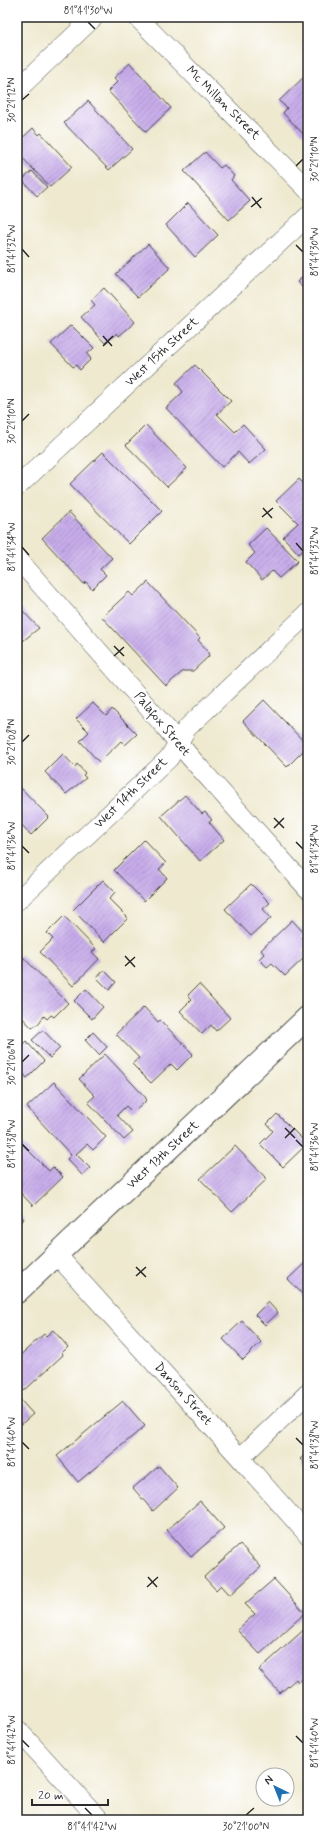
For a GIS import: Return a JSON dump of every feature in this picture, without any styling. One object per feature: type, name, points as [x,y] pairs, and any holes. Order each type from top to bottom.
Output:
[{"type":"street","points":[[17,90],[94,17]]},
{"type":"street","name":"Mc Millan Street","points":[[137,17],[308,190]]},
{"type":"street","name":"West 15th Street","points":[[17,487],[308,216]]},
{"type":"street","name":"Palafox Street","points":[[17,558],[308,889]]},
{"type":"street","name":"West 14th Street","points":[[17,902],[169,758],[187,728],[308,613]]},
{"type":"street","name":"West 13th Street","points":[[17,1292],[308,1017]]},
{"type":"street","name":"Danson Street","points":[[56,1255],[240,1458],[308,1536]]},
{"type":"street","points":[[240,1458],[308,1394]]},
{"type":"street","points":[[17,1729],[100,1820]]},
{"type":"building","points":[[130,63],[171,108],[146,132],[108,91],[118,81],[114,78]]},
{"type":"building","points":[[308,73],[308,139],[283,113],[287,108],[279,101]]},
{"type":"building","points":[[88,101],[132,149],[109,170],[64,123]]},
{"type":"building","points":[[33,128],[39,135],[41,133],[72,167],[50,187],[19,154],[23,150],[17,143]]},
{"type":"building","points":[[205,152],[220,168],[224,165],[234,176],[231,180],[250,201],[229,220],[184,171]]},
{"type":"building","points":[[32,171],[47,187],[37,196],[22,180]]},
{"type":"building","points":[[188,203],[218,235],[195,257],[166,225]]},
{"type":"building","points":[[148,244],[170,268],[138,297],[116,274]]},
{"type":"building","points":[[308,272],[308,293],[297,282]]},
{"type":"building","points":[[104,288],[135,322],[119,336],[117,333],[105,343],[81,317],[95,305],[91,300]]},
{"type":"building","points":[[71,325],[94,348],[87,354],[91,359],[80,370],[76,365],[73,367],[51,344]]},
{"type":"building","points":[[195,365],[231,401],[217,414],[235,432],[243,424],[266,449],[249,464],[238,452],[222,467],[166,408],[183,392],[176,383]]},
{"type":"building","points":[[146,425],[187,468],[167,487],[126,445]]},
{"type":"building","points":[[103,452],[162,511],[129,544],[70,484]]},
{"type":"building","points":[[299,479],[308,488],[308,546],[299,554],[283,537],[298,523],[276,501]]},
{"type":"building","points":[[69,512],[112,558],[100,569],[106,575],[92,589],[86,582],[84,584],[42,538]]},
{"type":"building","points":[[266,528],[298,561],[279,578],[272,571],[262,580],[246,562],[255,553],[248,545]]},
{"type":"building","points":[[148,582],[200,638],[198,640],[207,650],[209,656],[193,671],[183,671],[166,686],[102,617],[129,592],[133,596]]},
{"type":"building","points":[[17,605],[39,628],[19,644],[17,642]]},
{"type":"building","points":[[264,700],[308,746],[287,767],[243,721]]},
{"type":"building","points":[[93,703],[106,716],[112,709],[137,734],[125,745],[121,741],[99,762],[80,741],[89,732],[76,719]]},
{"type":"building","points":[[63,754],[75,767],[77,764],[85,773],[83,775],[86,778],[66,794],[45,772]]},
{"type":"building","points":[[17,784],[49,817],[31,835],[20,823],[17,826]]},
{"type":"building","points":[[185,795],[202,814],[205,812],[212,820],[209,822],[224,840],[200,861],[161,816]]},
{"type":"building","points":[[144,840],[166,863],[159,869],[167,878],[144,901],[114,870]]},
{"type":"building","points":[[103,880],[115,892],[109,899],[128,918],[104,942],[73,910]]},
{"type":"building","points":[[251,884],[270,903],[263,909],[271,918],[251,936],[225,909]]},
{"type":"building","points":[[64,916],[96,949],[92,952],[99,959],[73,986],[40,952],[53,939],[47,933]]},
{"type":"building","points":[[292,920],[305,934],[302,937],[308,943],[308,946],[303,951],[307,955],[285,976],[272,963],[267,967],[259,959],[264,954],[261,950]]},
{"type":"building","points":[[21,955],[68,1003],[54,1017],[51,1015],[47,1019],[44,1016],[38,1024],[32,1028],[17,1012],[17,959]]},
{"type":"building","points":[[104,970],[116,982],[109,990],[97,978]]},
{"type":"building","points":[[199,984],[230,1018],[216,1031],[211,1025],[202,1034],[180,1011],[192,999],[188,995]]},
{"type":"building","points":[[86,989],[103,1007],[92,1019],[74,1001]]},
{"type":"building","points":[[144,1007],[158,1022],[160,1020],[193,1054],[177,1070],[171,1064],[151,1083],[132,1064],[139,1058],[116,1034]]},
{"type":"building","points":[[43,1030],[60,1048],[50,1058],[32,1040]]},
{"type":"building","points":[[93,1032],[107,1047],[99,1055],[85,1040]]},
{"type":"building","points":[[26,1041],[44,1061],[27,1078],[17,1067],[17,1050]]},
{"type":"building","points":[[105,1054],[146,1098],[145,1102],[135,1111],[134,1110],[132,1112],[126,1106],[117,1115],[133,1132],[124,1140],[88,1102],[95,1096],[79,1079]]},
{"type":"building","points":[[54,1082],[106,1137],[93,1150],[87,1144],[76,1154],[90,1168],[82,1175],[67,1159],[71,1155],[27,1107]]},
{"type":"building","points":[[277,1114],[307,1144],[283,1167],[260,1144],[273,1131],[267,1124]]},
{"type":"building","points":[[17,1139],[49,1171],[53,1167],[63,1177],[33,1206],[17,1189],[17,1161],[20,1158],[17,1154]]},
{"type":"building","points":[[235,1146],[267,1179],[232,1212],[200,1179]]},
{"type":"building","points":[[17,1212],[24,1219],[17,1225]]},
{"type":"building","points":[[308,1260],[308,1300],[288,1279]]},
{"type":"building","points":[[268,1302],[278,1313],[265,1325],[255,1315]]},
{"type":"building","points":[[242,1321],[261,1342],[243,1360],[223,1339]]},
{"type":"building","points":[[53,1330],[68,1347],[62,1353],[63,1355],[24,1391],[17,1383],[17,1358],[44,1334],[46,1336]]},
{"type":"building","points":[[17,1396],[33,1414],[17,1428]]},
{"type":"building","points":[[123,1401],[145,1426],[78,1482],[57,1456]]},
{"type":"building","points":[[308,1452],[308,1467],[300,1459]]},
{"type":"building","points":[[159,1466],[178,1488],[153,1511],[133,1488]]},
{"type":"building","points":[[200,1501],[224,1528],[191,1557],[167,1530]]},
{"type":"building","points":[[240,1544],[261,1567],[230,1595],[221,1585],[216,1590],[204,1577]]},
{"type":"building","points":[[274,1579],[305,1613],[260,1654],[237,1630],[255,1614],[245,1604]]},
{"type":"building","points":[[308,1626],[308,1674],[298,1682],[296,1679],[280,1693],[259,1670]]}]
